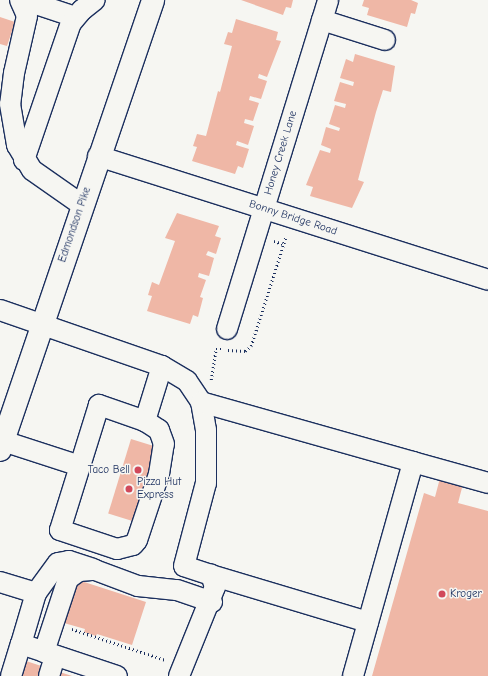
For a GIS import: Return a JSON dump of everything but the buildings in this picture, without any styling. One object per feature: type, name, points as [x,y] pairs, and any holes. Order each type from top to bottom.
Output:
[{"type":"main road","name":"Edmondson Pike","points":[[2,446],[98,156],[153,0]]},
{"type":"street","points":[[20,0],[27,16],[14,73],[10,104],[15,139],[24,160],[42,179],[82,205]]},
{"type":"street","points":[[24,0],[75,17]]},
{"type":"street","points":[[24,160],[75,17],[95,0]]},
{"type":"street","name":"Honey Creek Lane","points":[[227,328],[328,0]]},
{"type":"street","points":[[322,20],[386,40]]},
{"type":"street","name":"Bonny Bridge Road","points":[[98,156],[488,280]]},
{"type":"street","points":[[0,310],[162,366],[187,381],[201,402],[206,430],[206,476],[184,566],[368,622]]},
{"type":"street","points":[[145,421],[162,366]]},
{"type":"street","points":[[201,402],[488,483]]},
{"type":"street","points":[[99,405],[145,421],[161,433],[162,458],[143,526],[133,545],[122,549],[113,549],[60,530],[99,405]]},
{"type":"street","points":[[2,446],[80,466]]},
{"type":"street","points":[[353,676],[413,462]]},
{"type":"street","points":[[11,676],[36,593],[50,572],[63,561],[75,562],[138,586],[177,590],[212,602]]},
{"type":"street","points":[[49,676],[50,654],[68,579],[79,571],[95,570]]},
{"type":"street","points":[[181,671],[212,602],[215,587],[211,575]]},
{"type":"street","points":[[0,582],[36,593]]},
{"type":"street","points":[[21,644],[50,654],[81,670],[112,675]]},
{"type":"path","points":[[68,628],[181,671]]},
{"type":"place","name":"Taco Bell","points":[[138,470]]},
{"type":"place","name":"Pizza Hut Express","points":[[129,489]]},
{"type":"place","name":"Kroger","points":[[442,594]]}]
